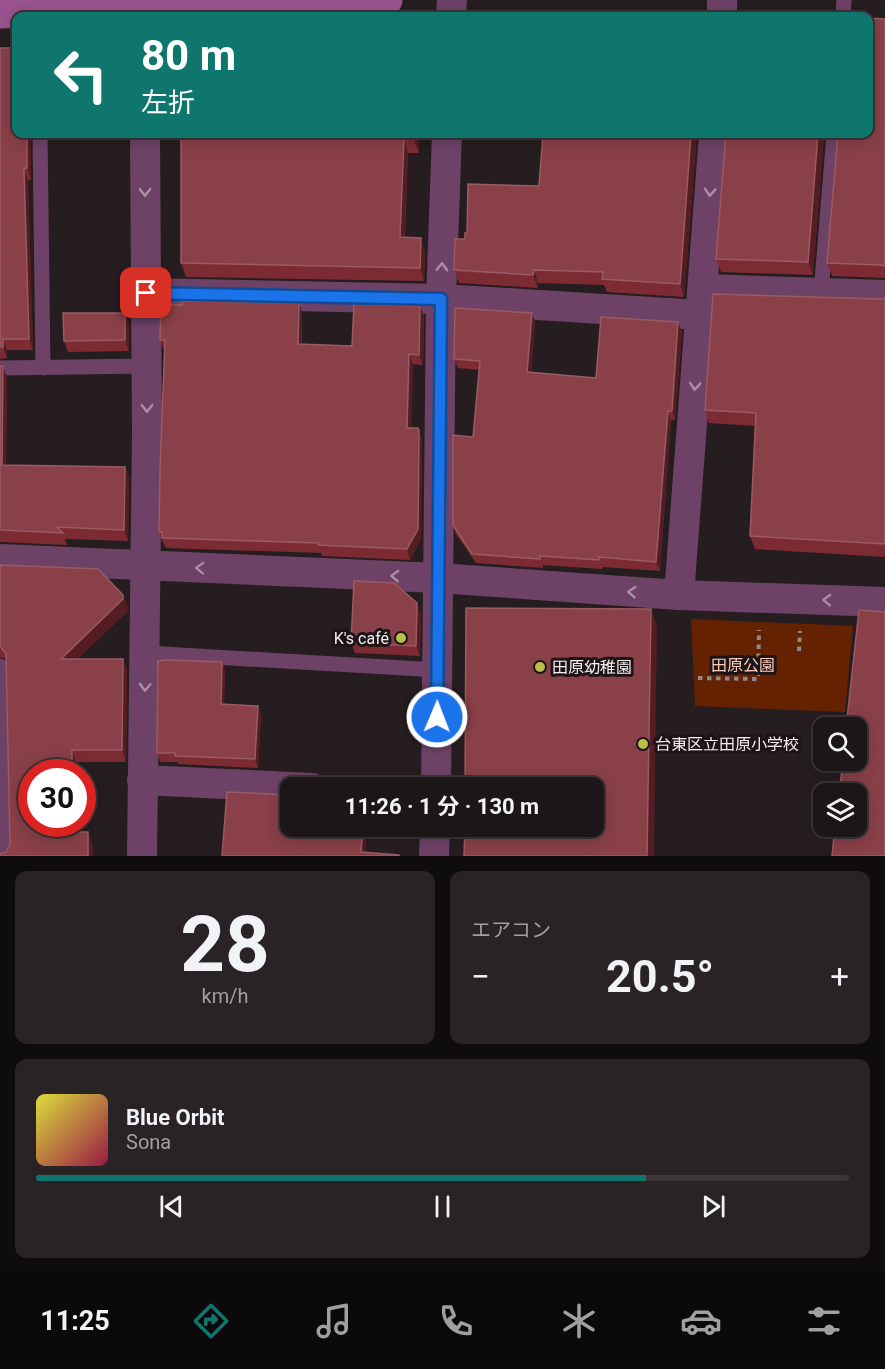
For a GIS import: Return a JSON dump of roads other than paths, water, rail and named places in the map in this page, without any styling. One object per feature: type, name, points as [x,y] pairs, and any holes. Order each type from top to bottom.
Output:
[{"type":"street","points":[[73,12],[386,0]]},
{"type":"street","points":[[142,856],[146,653],[145,138]]},
{"type":"street","points":[[436,777],[441,299],[447,138]]},
{"type":"street","points":[[679,595],[714,138]]},
{"type":"street","points":[[146,293],[702,302],[821,293],[885,295]]},
{"type":"street","points":[[0,559],[438,578],[679,595],[885,602]]},
{"type":"street","points":[[142,780],[280,786]]},
{"type":"street","points":[[434,856],[435,837]]},
{"type":"lane","points":[[40,138],[43,368]]},
{"type":"lane","points":[[821,293],[834,138]]},
{"type":"lane","points":[[0,368],[147,366]]},
{"type":"lane","points":[[146,653],[438,670]]},
{"type":"lane","points":[[0,666],[5,856]]},
{"type":"place","name":"K's café","points":[[401,638]]},
{"type":"place","name":"田原幼稚園","points":[[540,667]]},
{"type":"place","name":"台東区立田原小学校","points":[[643,744]]},
{"type":"park label","name":"田原公園","points":[[743,665]]}]
